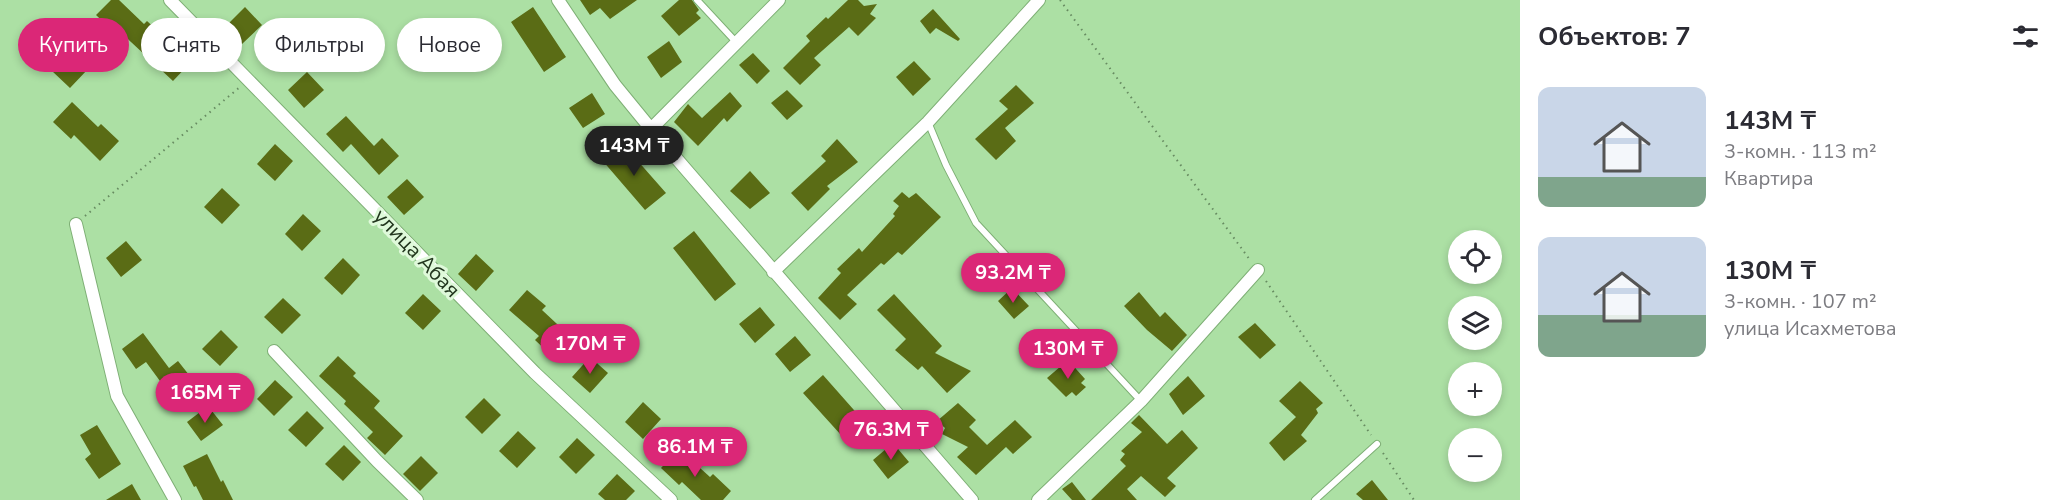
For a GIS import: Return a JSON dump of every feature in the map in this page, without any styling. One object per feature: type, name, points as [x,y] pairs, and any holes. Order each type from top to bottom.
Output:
[{"type":"street","name":"улица Абая","points":[[170,0],[535,373],[671,500]]},
{"type":"street","points":[[558,0],[615,85],[651,129],[972,500]]},
{"type":"street","points":[[651,129],[779,0]]},
{"type":"street","points":[[773,272],[928,122],[1039,0]]},
{"type":"street","points":[[76,224],[117,396],[175,500]]},
{"type":"street","points":[[1038,500],[1141,401],[1258,270]]},
{"type":"street","points":[[273,351],[417,500]]},
{"type":"lane","points":[[697,0],[737,42]]},
{"type":"lane","points":[[928,122],[946,165],[975,223],[1141,401]]},
{"type":"lane","points":[[1315,500],[1377,444]]},
{"type":"path","points":[[1060,0],[1258,270],[1414,500]]},
{"type":"path","points":[[76,224],[248,80]]},
{"type":"building","points":[[111,0],[119,0],[141,21],[141,51],[129,40],[129,18],[99,18],[96,15]]},
{"type":"building","points":[[580,0],[637,0],[610,19],[600,8],[590,15]]},
{"type":"building","points":[[679,0],[692,0],[699,10],[696,13],[701,18],[679,36],[661,16]]},
{"type":"building","points":[[848,0],[858,0],[864,6],[877,4],[870,14],[876,18],[858,36],[849,27],[814,58],[821,65],[800,85],[783,68],[810,41],[806,36]]},
{"type":"building","points":[[245,7],[255,18],[254,33],[242,44],[242,18],[234,18]]},
{"type":"building","points":[[533,7],[566,57],[544,72],[511,22]]},
{"type":"building","points":[[933,9],[960,39],[958,41],[936,28],[930,34],[920,21]]},
{"type":"building","points":[[669,41],[682,62],[661,78],[647,57]]},
{"type":"building","points":[[753,53],[770,71],[757,84],[739,65]]},
{"type":"building","points":[[914,61],[931,79],[913,96],[896,77]]},
{"type":"building","points":[[53,72],[85,72],[70,88]]},
{"type":"building","points":[[163,72],[182,72],[173,81]]},
{"type":"building","points":[[307,72],[324,90],[304,108],[288,90]]},
{"type":"building","points":[[1016,85],[1034,103],[1005,128],[1016,141],[996,160],[975,139],[1008,109],[999,101]]},
{"type":"building","points":[[787,90],[803,106],[787,120],[771,103]]},
{"type":"building","points":[[730,92],[742,106],[727,122],[724,118],[698,146],[674,122],[688,104],[702,118]]},
{"type":"building","points":[[592,93],[605,114],[583,128],[569,108]]},
{"type":"building","points":[[72,102],[98,127],[101,124],[119,141],[100,161],[74,135],[71,139],[53,122]]},
{"type":"building","points":[[346,116],[374,146],[382,138],[399,156],[379,175],[351,144],[343,152],[326,134]]},
{"type":"building","points":[[837,139],[858,162],[827,186],[830,189],[808,211],[791,193],[826,161],[821,156]]},
{"type":"building","points":[[622,143],[666,193],[645,210],[602,160]]},
{"type":"building","points":[[275,144],[293,161],[275,181],[257,164]]},
{"type":"building","points":[[750,171],[770,193],[750,209],[730,191]]},
{"type":"building","points":[[407,179],[424,197],[404,215],[387,197]]},
{"type":"building","points":[[222,188],[240,205],[222,224],[204,207]]},
{"type":"building","points":[[902,192],[909,198],[916,193],[941,217],[902,255],[898,252],[884,265],[881,263],[847,295],[857,304],[840,320],[818,298],[841,273],[837,269],[859,248],[862,252],[895,216],[893,214],[899,206],[893,201]]},
{"type":"building","points":[[303,214],[321,231],[302,251],[285,234]]},
{"type":"building","points":[[694,231],[736,284],[715,301],[673,248]]},
{"type":"building","points":[[126,241],[142,260],[121,277],[106,258]]},
{"type":"building","points":[[476,254],[494,271],[476,291],[458,274]]},
{"type":"building","points":[[343,258],[360,275],[342,295],[324,278]]},
{"type":"building","points":[[1012,288],[1029,306],[1014,319],[998,301]]},
{"type":"building","points":[[527,290],[546,306],[542,310],[571,337],[553,357],[535,340],[539,336],[509,310]]},
{"type":"building","points":[[1139,292],[1160,317],[1165,312],[1187,335],[1172,351],[1124,306]]},
{"type":"building","points":[[423,294],[441,311],[423,330],[405,313]]},
{"type":"building","points":[[894,294],[942,346],[935,353],[971,371],[947,393],[922,366],[918,370],[895,350],[906,339],[877,310]]},
{"type":"building","points":[[283,298],[301,315],[282,334],[264,317]]},
{"type":"building","points":[[760,307],[775,325],[755,343],[739,324]]},
{"type":"building","points":[[1255,323],[1276,345],[1260,359],[1238,337]]},
{"type":"building","points":[[221,330],[238,347],[220,366],[202,349]]},
{"type":"building","points":[[143,333],[169,368],[178,361],[193,380],[171,396],[146,362],[136,369],[122,349]]},
{"type":"building","points":[[795,336],[811,355],[790,372],[775,354]]},
{"type":"building","points":[[338,356],[356,373],[353,376],[380,401],[374,408],[403,436],[385,455],[367,438],[373,432],[344,404],[346,401],[319,376]]},
{"type":"building","points":[[590,357],[608,373],[590,393],[572,377]]},
{"type":"building","points":[[1068,360],[1085,379],[1081,383],[1086,387],[1076,396],[1072,392],[1066,397],[1047,378]]},
{"type":"building","points":[[823,375],[861,418],[841,435],[803,393]]},
{"type":"building","points":[[1188,376],[1205,396],[1183,415],[1169,394]]},
{"type":"building","points":[[275,380],[293,397],[274,416],[257,399]]},
{"type":"building","points":[[1300,381],[1323,403],[1316,409],[1318,413],[1301,435],[1307,441],[1284,461],[1269,443],[1296,417],[1279,401]]},
{"type":"building","points":[[484,398],[501,415],[482,434],[465,417]]},
{"type":"building","points":[[643,402],[661,419],[643,439],[625,422]]},
{"type":"building","points":[[958,403],[976,420],[969,427],[987,445],[1015,420],[1032,437],[1013,454],[1006,447],[976,475],[957,457],[968,447],[942,434],[945,428],[937,421]]},
{"type":"building","points":[[208,406],[223,425],[201,441],[187,422]]},
{"type":"building","points":[[307,411],[324,428],[306,447],[288,430]]},
{"type":"building","points":[[1139,415],[1167,444],[1182,430],[1198,448],[1167,478],[1176,486],[1165,497],[1141,476],[1127,489],[1137,500],[1091,500],[1126,466],[1120,460],[1125,454],[1121,451],[1142,432],[1131,423]]},
{"type":"building","points":[[97,425],[121,464],[99,479],[85,459],[91,454],[80,435]]},
{"type":"building","points":[[518,431],[536,448],[517,468],[499,451]]},
{"type":"building","points":[[577,438],[595,455],[576,474],[559,457]]},
{"type":"building","points":[[893,443],[909,462],[888,479],[873,460]]},
{"type":"building","points":[[344,445],[361,462],[343,481],[325,464]]},
{"type":"building","points":[[679,449],[710,477],[713,474],[731,491],[723,500],[701,500],[682,482],[679,485],[661,468]]},
{"type":"building","points":[[207,454],[233,500],[203,500],[196,486],[194,487],[183,466]]},
{"type":"building","points":[[421,456],[438,473],[420,491],[403,474]]},
{"type":"building","points":[[617,474],[635,491],[626,500],[605,500],[598,494]]},
{"type":"building","points":[[1372,480],[1388,500],[1363,500],[1356,494]]},
{"type":"building","points":[[1072,482],[1086,500],[1072,500],[1062,489]]},
{"type":"building","points":[[132,484],[141,500],[106,500]]}]
